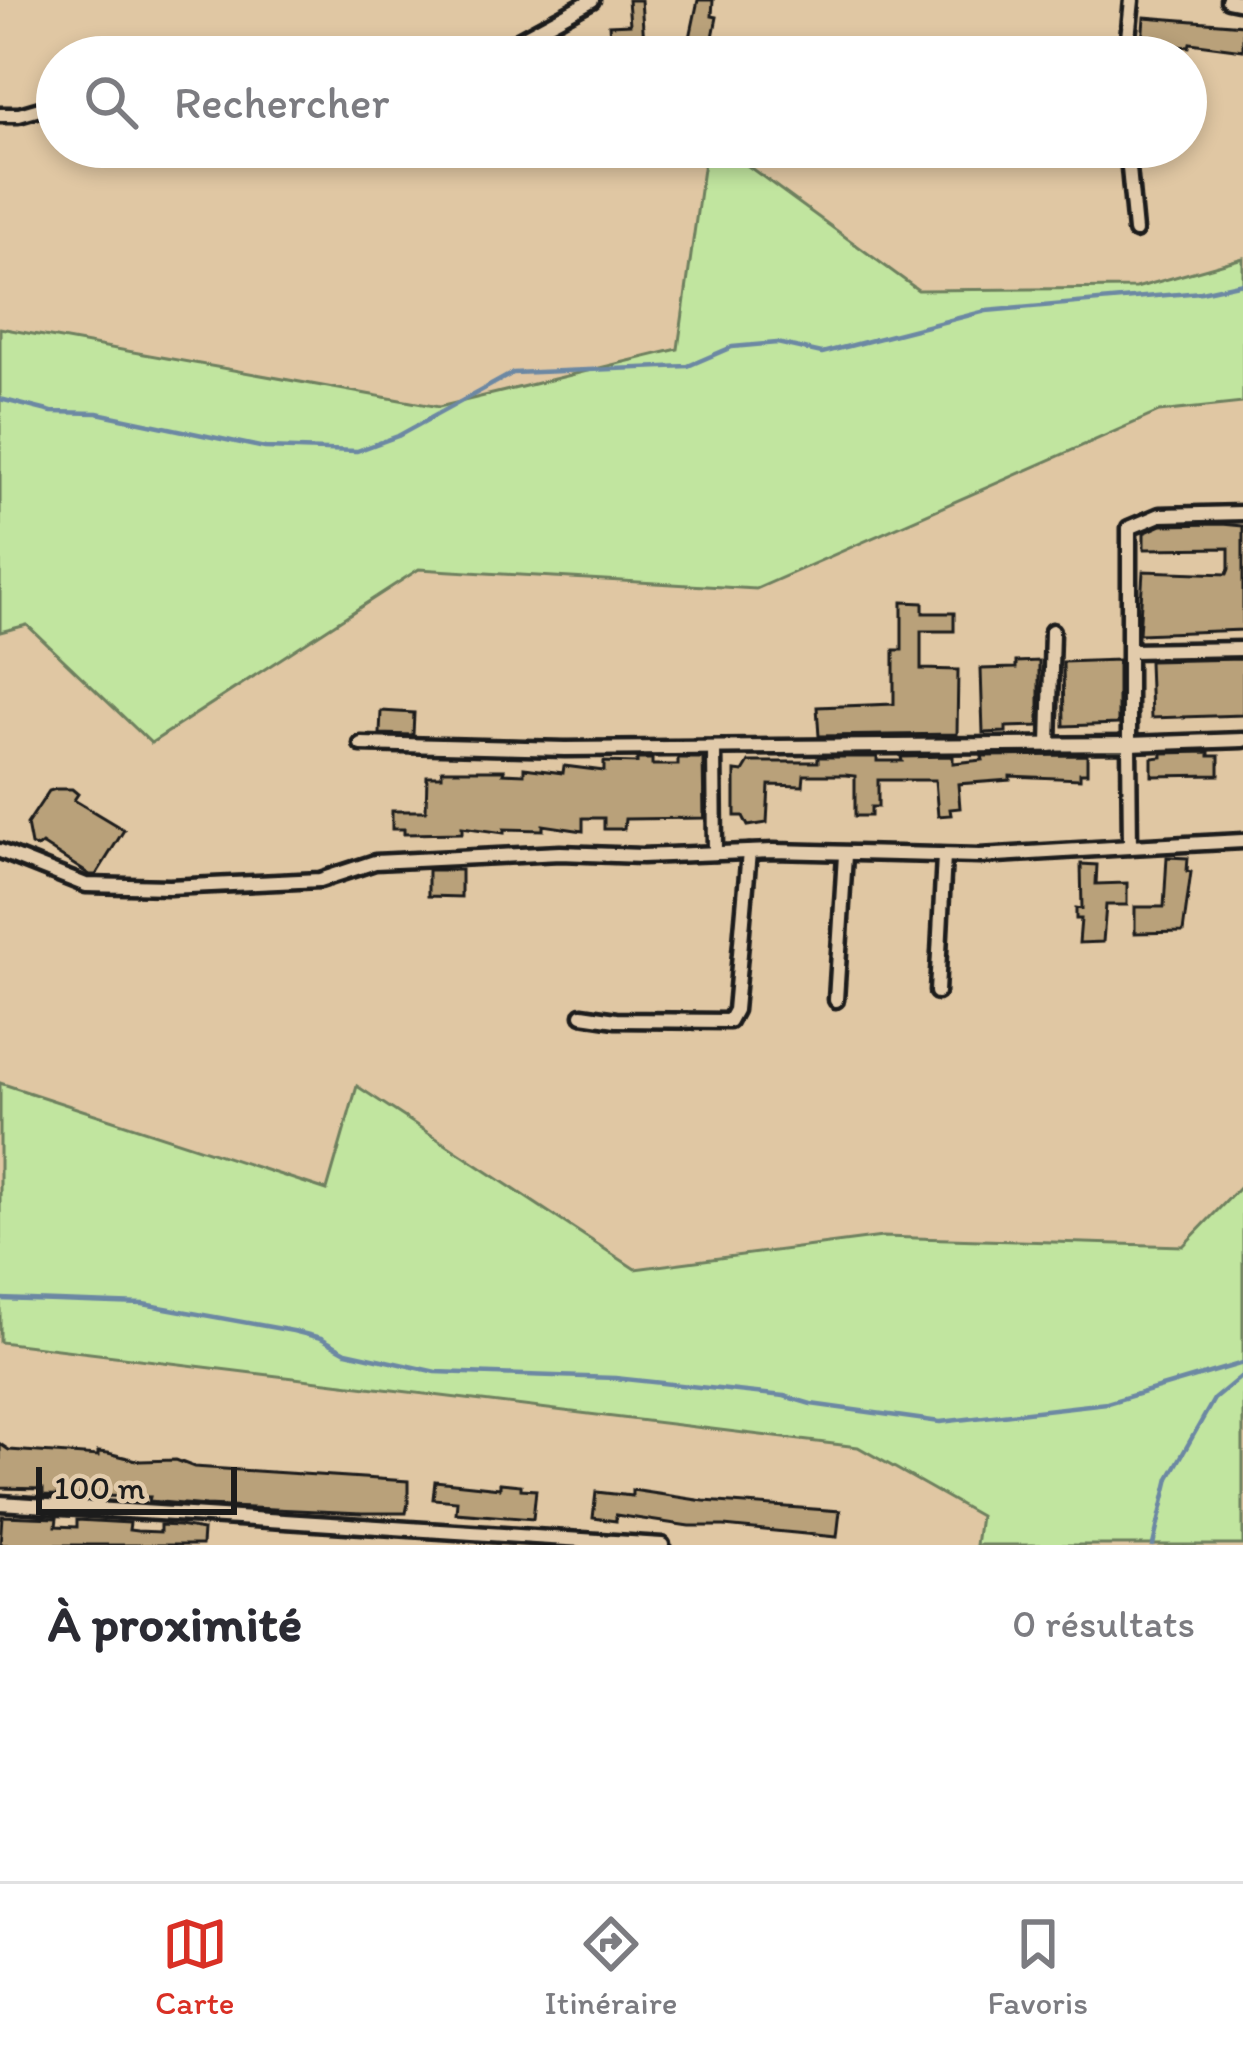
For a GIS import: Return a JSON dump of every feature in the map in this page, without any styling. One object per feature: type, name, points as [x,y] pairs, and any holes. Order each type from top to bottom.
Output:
[{"type":"street","points":[[526,36],[592,0]]},
{"type":"street","points":[[1128,36],[1132,0]]},
{"type":"street","points":[[1228,0],[1243,3]]},
{"type":"street","points":[[0,115],[36,110]]},
{"type":"street","points":[[1129,168],[1136,230]]},
{"type":"street","points":[[1130,848],[1129,528],[1160,515],[1243,513]]},
{"type":"street","points":[[1049,745],[1052,631]]},
{"type":"street","points":[[1130,651],[1243,649]]},
{"type":"street","points":[[361,744],[714,749],[1243,740]]},
{"type":"street","points":[[714,749],[715,853]]},
{"type":"street","points":[[0,850],[86,885],[169,887],[320,880],[375,862],[560,853],[944,856],[1243,841]]},
{"type":"street","points":[[582,1015],[616,1020],[729,1021],[734,1010],[748,852]]},
{"type":"street","points":[[836,1000],[844,855]]},
{"type":"street","points":[[937,992],[944,856]]},
{"type":"street","points":[[0,1503],[662,1545]]},
{"type":"green space","points":[[703,168],[751,168],[918,290],[1136,288],[1243,258],[1243,403],[1159,412],[756,589],[419,569],[151,743],[27,625],[0,632],[0,328],[439,407],[678,349]]},
{"type":"green space","points":[[0,1083],[327,1190],[357,1086],[635,1269],[882,1237],[1183,1246],[1243,1184],[1243,1545],[976,1545],[980,1516],[858,1447],[0,1342]]},
{"type":"building","points":[[628,0],[641,0],[644,36],[610,36],[609,25],[630,24]]},
{"type":"building","points":[[698,0],[713,0],[712,16],[717,17],[713,36],[690,36]]},
{"type":"building","points":[[1144,17],[1243,25],[1243,50],[1207,45],[1207,36],[1143,36]]},
{"type":"building","points":[[1162,525],[1243,526],[1243,630],[1139,634],[1143,571],[1227,574],[1229,569],[1229,548],[1144,549],[1144,533]]},
{"type":"building","points":[[902,602],[923,603],[923,613],[954,613],[954,631],[921,631],[921,669],[958,670],[957,734],[819,736],[817,707],[894,704],[894,650],[902,650]]},
{"type":"building","points":[[1243,659],[1243,715],[1151,718],[1149,661]]},
{"type":"building","points":[[1118,660],[1118,724],[1064,726],[1063,662]]},
{"type":"building","points":[[1039,661],[1039,726],[983,733],[981,669],[1016,668],[1016,662]]},
{"type":"building","points":[[381,711],[414,713],[413,735],[380,734]]},
{"type":"building","points":[[1209,752],[1209,756],[1219,756],[1219,775],[1152,776],[1152,758],[1162,753]]},
{"type":"building","points":[[1087,755],[1087,773],[1080,773],[1080,779],[1010,776],[1010,780],[958,784],[960,808],[950,809],[951,815],[938,816],[935,780],[878,780],[878,807],[871,807],[871,816],[855,816],[855,776],[804,775],[803,786],[769,785],[767,823],[748,826],[743,816],[735,816],[735,771],[743,772],[749,762],[953,756],[953,763],[983,760],[982,756]]},
{"type":"building","points":[[678,758],[703,758],[704,818],[625,819],[624,829],[604,829],[604,818],[583,818],[583,831],[543,825],[543,830],[504,829],[504,833],[462,827],[462,833],[404,834],[404,829],[392,829],[392,811],[426,811],[427,776],[442,776],[442,770],[524,774],[524,768],[563,773],[564,766],[604,771],[604,762],[652,759],[652,765],[678,765]]},
{"type":"building","points":[[72,789],[78,794],[74,800],[124,830],[96,875],[42,844],[31,845],[27,824],[49,791]]},
{"type":"building","points":[[1167,857],[1188,858],[1187,871],[1191,872],[1183,932],[1135,933],[1135,907],[1164,907]]},
{"type":"building","points":[[1081,864],[1097,865],[1096,884],[1127,883],[1127,905],[1106,905],[1103,942],[1079,943],[1081,919],[1076,919],[1076,908],[1082,909]]},
{"type":"building","points":[[428,870],[461,870],[461,897],[428,896]]},
{"type":"building","points":[[0,1444],[9,1450],[98,1456],[98,1452],[140,1461],[176,1460],[194,1467],[408,1481],[408,1503],[406,1513],[362,1513],[206,1506],[149,1501],[150,1497],[43,1495],[43,1489],[0,1488]]},
{"type":"building","points":[[435,1481],[500,1488],[500,1483],[536,1490],[533,1519],[456,1513],[457,1501],[433,1499]]},
{"type":"building","points":[[632,1490],[704,1501],[840,1511],[837,1537],[689,1526],[616,1515],[616,1521],[593,1518],[596,1492],[632,1496]]},
{"type":"building","points":[[2,1516],[57,1518],[56,1526],[77,1527],[77,1520],[130,1523],[129,1530],[137,1531],[160,1532],[160,1525],[179,1526],[203,1530],[202,1545],[0,1545]]},
{"type":"waterway","points":[[0,399],[52,412],[97,413],[265,448],[357,451],[398,436],[513,373],[688,366],[732,347],[777,343],[822,353],[986,311],[1201,292],[1243,283]]},
{"type":"waterway","points":[[0,1299],[143,1304],[293,1331],[321,1338],[346,1352],[436,1372],[615,1378],[784,1396],[940,1422],[1107,1403],[1243,1363]]},
{"type":"waterway","points":[[1153,1545],[1169,1478],[1214,1399],[1243,1375]]}]
